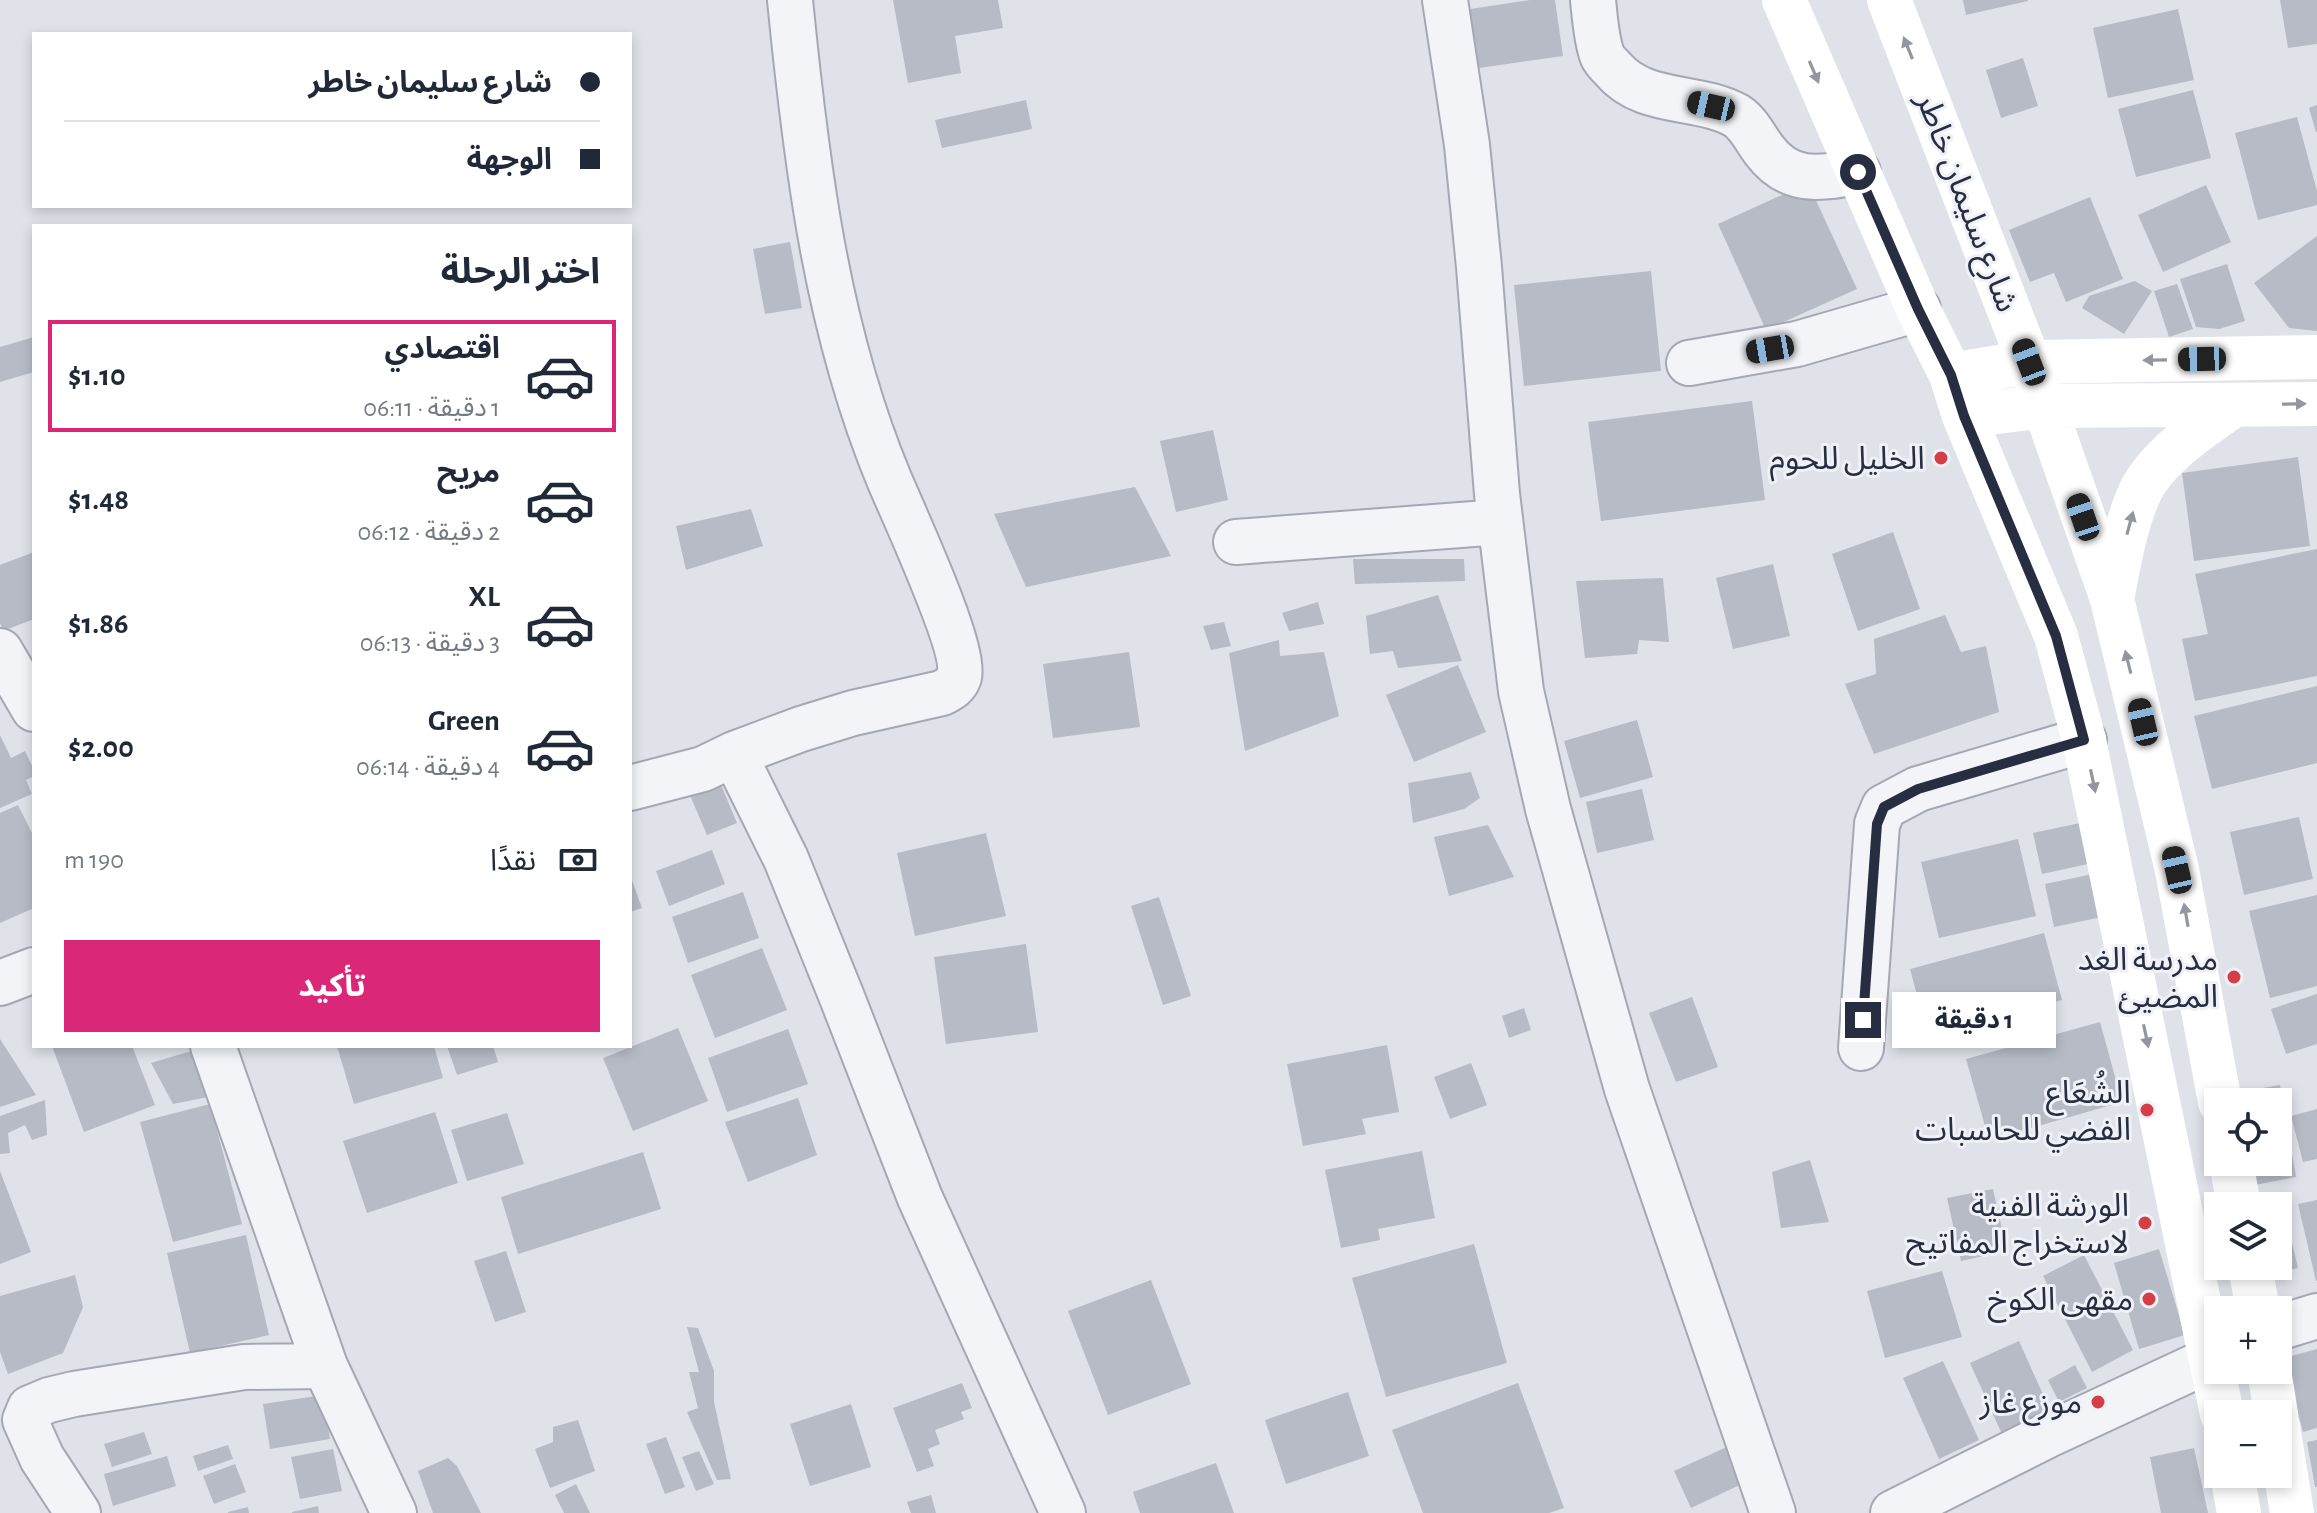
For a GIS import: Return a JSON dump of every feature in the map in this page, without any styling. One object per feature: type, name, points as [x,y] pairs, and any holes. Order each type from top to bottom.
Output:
[{"type":"main road","points":[[1784,0],[1918,309],[1951,375],[1964,416],[2056,636],[2084,740],[2204,1305]]},
{"type":"main road","name":"شارع سليمان خاطر","points":[[1889,0],[2029,362],[2112,599],[2177,870],[2217,1088]]},
{"type":"main road","points":[[1951,375],[2029,362],[2317,357]]},
{"type":"main road","points":[[1964,416],[2044,406],[2317,404]]},
{"type":"main road","points":[[2112,599],[2133,510],[2141,490],[2160,465],[2234,405]]},
{"type":"main road","points":[[2235,1488],[2239,1513]]},
{"type":"main road","points":[[2288,1488],[2292,1513]]},
{"type":"street","points":[[632,787],[703,769],[734,754],[853,713],[942,693],[954,686],[959,676],[960,663],[951,629],[854,385],[827,266],[801,111],[790,0]]},
{"type":"street","points":[[1445,0],[1467,145],[1500,522],[1521,691],[1548,809],[1627,1089],[1773,1513]]},
{"type":"street","points":[[1593,0],[1603,58],[1617,74],[1640,91],[1729,112],[1742,119],[1765,152],[1779,167],[1792,174],[1824,177],[1858,172]]},
{"type":"street","points":[[1689,363],[1797,344],[1918,309]]},
{"type":"street","points":[[1236,542],[1500,522]]},
{"type":"street","points":[[0,651],[32,706]]},
{"type":"street","points":[[1861,1048],[1877,824],[1884,807],[1918,789],[2084,740]]},
{"type":"street","points":[[734,754],[786,859],[920,1198],[1063,1513]]},
{"type":"street","points":[[0,983],[32,971]]},
{"type":"street","points":[[214,1048],[325,1366],[394,1513]]},
{"type":"street","points":[[2292,1324],[2317,1316]]},
{"type":"street","points":[[1893,1513],[2048,1435],[2204,1362]]},
{"type":"street","points":[[78,1513],[36,1446],[25,1420],[30,1408],[74,1394],[244,1367],[325,1366]]},
{"type":"building","points":[[893,0],[998,0],[1003,28],[955,36],[961,73],[908,83]]},
{"type":"building","points":[[1530,0],[1555,0],[1563,56],[1472,69],[1464,10]]},
{"type":"building","points":[[1963,0],[2028,0],[2028,1],[1966,15]]},
{"type":"building","points":[[2280,0],[2317,0],[2317,44],[2288,48]]},
{"type":"building","points":[[2178,9],[2194,80],[2108,98],[2093,28]]},
{"type":"building","points":[[2023,58],[2038,106],[2001,118],[1986,70]]},
{"type":"building","points":[[2193,90],[2211,158],[2136,177],[2118,109]]},
{"type":"building","points":[[1026,100],[1032,129],[942,148],[935,120]]},
{"type":"building","points":[[2317,105],[2317,132],[2316,132],[2309,108]]},
{"type":"building","points":[[2297,117],[2317,191],[2317,205],[2258,220],[2235,133]]},
{"type":"building","points":[[1808,183],[1857,289],[1766,330],[1718,224]]},
{"type":"building","points":[[2206,185],[2231,242],[2163,272],[2138,215]]},
{"type":"building","points":[[2090,197],[2123,279],[2066,302],[2054,273],[2030,282],[2009,230]]},
{"type":"building","points":[[2317,236],[2317,331],[2289,328],[2254,283]]},
{"type":"building","points":[[790,242],[802,308],[765,314],[753,249]]},
{"type":"building","points":[[2227,264],[2245,321],[2219,329],[2196,327],[2180,279]]},
{"type":"building","points":[[1651,271],[1661,371],[1524,386],[1514,285]]},
{"type":"building","points":[[2135,281],[2152,291],[2124,334],[2082,308],[2089,296]]},
{"type":"building","points":[[2177,284],[2193,329],[2169,337],[2154,291]]},
{"type":"building","points":[[32,338],[32,373],[0,382],[0,347]]},
{"type":"building","points":[[1752,401],[1765,500],[1601,521],[1588,422]]},
{"type":"building","points":[[1213,430],[1228,500],[1176,512],[1160,441]]},
{"type":"building","points":[[2298,457],[2310,546],[2194,561],[2182,473]]},
{"type":"building","points":[[1135,487],[1171,556],[1026,587],[994,514]]},
{"type":"building","points":[[751,509],[763,546],[686,570],[676,526]]},
{"type":"building","points":[[1893,532],[1920,609],[1858,631],[1832,554]]},
{"type":"building","points":[[2317,549],[2317,676],[2195,701],[2182,639],[2208,634],[2195,574]]},
{"type":"building","points":[[32,553],[32,620],[3,631],[0,623],[0,565]]},
{"type":"building","points":[[1353,559],[1464,559],[1465,581],[1355,584]]},
{"type":"building","points":[[1773,564],[1790,636],[1733,649],[1716,578]]},
{"type":"building","points":[[1663,578],[1669,642],[1639,640],[1637,654],[1585,658],[1576,581]]},
{"type":"building","points":[[1438,595],[1462,661],[1398,668],[1393,651],[1370,654],[1366,616]]},
{"type":"building","points":[[1318,602],[1324,624],[1289,631],[1282,613]]},
{"type":"building","points":[[1945,615],[1961,652],[1986,646],[1999,712],[1874,754],[1845,684],[1876,674],[1874,639]]},
{"type":"building","points":[[1224,622],[1231,646],[1211,650],[1203,626]]},
{"type":"building","points":[[1279,640],[1280,656],[1324,652],[1339,716],[1245,751],[1229,653]]},
{"type":"building","points":[[1129,652],[1140,727],[1053,738],[1043,664]]},
{"type":"building","points":[[1458,665],[1486,732],[1414,762],[1386,695]]},
{"type":"building","points":[[2317,686],[2317,763],[2212,789],[2194,716]]},
{"type":"building","points":[[1637,720],[1653,777],[1580,798],[1564,741]]},
{"type":"building","points":[[0,735],[11,758],[25,751],[32,766],[32,777],[26,780],[32,794],[0,808]]},
{"type":"building","points":[[1471,772],[1480,798],[1464,809],[1413,823],[1408,783]]},
{"type":"building","points":[[719,780],[737,823],[707,835],[689,793]]},
{"type":"building","points":[[1642,789],[1654,840],[1597,853],[1586,802]]},
{"type":"building","points":[[18,805],[32,833],[32,909],[0,923],[0,813]]},
{"type":"building","points":[[2299,817],[2313,879],[2244,895],[2230,832]]},
{"type":"building","points":[[2080,823],[2088,864],[2042,874],[2033,833]]},
{"type":"building","points":[[1488,825],[1514,877],[1449,896],[1434,837]]},
{"type":"building","points":[[986,833],[1006,916],[915,936],[897,853]]},
{"type":"building","points":[[2018,839],[2036,916],[1939,938],[1921,862]]},
{"type":"building","points":[[712,850],[725,884],[669,906],[656,871]]},
{"type":"building","points":[[2093,874],[2102,917],[2054,927],[2045,884]]},
{"type":"building","points":[[632,880],[642,908],[632,911]]},
{"type":"building","points":[[743,892],[759,938],[688,963],[672,917]]},
{"type":"building","points":[[2317,895],[2317,986],[2270,998],[2249,911]]},
{"type":"building","points":[[1159,897],[1191,996],[1163,1005],[1131,906]]},
{"type":"building","points":[[2044,933],[2062,1000],[1928,1036],[1910,969]]},
{"type":"building","points":[[1026,944],[1038,1032],[946,1044],[934,957]]},
{"type":"building","points":[[762,948],[787,1010],[715,1038],[691,975]]},
{"type":"building","points":[[2317,994],[2317,1044],[2286,1054],[2271,1009]]},
{"type":"building","points":[[1692,997],[1718,1067],[1676,1082],[1649,1013]]},
{"type":"building","points":[[1524,1008],[1531,1030],[1509,1038],[1502,1016]]},
{"type":"building","points":[[2100,1022],[2122,1102],[1989,1140],[1966,1059]]},
{"type":"building","points":[[678,1028],[708,1101],[633,1131],[603,1058]]},
{"type":"building","points":[[788,1029],[808,1084],[727,1112],[708,1058]]},
{"type":"building","points":[[0,1039],[36,1095],[0,1107]]},
{"type":"building","points":[[1387,1045],[1399,1112],[1362,1119],[1366,1134],[1303,1146],[1287,1064]]},
{"type":"building","points":[[53,1048],[133,1048],[155,1105],[84,1132]]},
{"type":"building","points":[[338,1048],[435,1048],[443,1078],[354,1104]]},
{"type":"building","points":[[448,1048],[494,1048],[498,1062],[457,1075]]},
{"type":"building","points":[[198,1049],[218,1095],[173,1104],[151,1063]]},
{"type":"building","points":[[1471,1063],[1487,1105],[1450,1119],[1434,1077]]},
{"type":"building","points":[[798,1098],[817,1155],[748,1182],[725,1122]]},
{"type":"building","points":[[45,1100],[47,1135],[32,1140],[25,1125],[8,1133],[10,1153],[0,1154],[0,1116]]},
{"type":"building","points":[[210,1104],[242,1224],[173,1242],[140,1122]]},
{"type":"building","points":[[2317,1109],[2317,1159],[2303,1162],[2292,1116]]},
{"type":"building","points":[[435,1112],[458,1183],[367,1213],[343,1141]]},
{"type":"building","points":[[507,1113],[524,1164],[467,1181],[451,1130]]},
{"type":"building","points":[[1422,1151],[1435,1218],[1378,1229],[1380,1240],[1341,1248],[1325,1170]]},
{"type":"building","points":[[643,1152],[661,1209],[518,1254],[501,1197]]},
{"type":"building","points":[[2292,1154],[2296,1177],[2250,1186],[2248,1176],[2292,1176]]},
{"type":"building","points":[[1810,1160],[1829,1222],[1781,1228],[1772,1172]]},
{"type":"building","points":[[0,1171],[31,1252],[0,1264]]},
{"type":"building","points":[[1993,1189],[2007,1251],[1961,1261],[1947,1198]]},
{"type":"building","points":[[2317,1200],[2317,1281],[2316,1281],[2298,1204]]},
{"type":"building","points":[[246,1235],[269,1335],[190,1353],[167,1253]]},
{"type":"building","points":[[2292,1243],[2298,1268],[2292,1269]]},
{"type":"building","points":[[1474,1244],[1507,1363],[1386,1397],[1352,1278]]},
{"type":"building","name":"مقهى الكوخ","points":[[2159,1249],[2185,1335],[2139,1349],[2114,1263]]},
{"type":"building","points":[[506,1251],[526,1312],[495,1322],[474,1261]]},
{"type":"building","points":[[2084,1255],[2133,1350],[2092,1372],[2043,1276]]},
{"type":"building","points":[[1942,1271],[1962,1337],[1885,1358],[1867,1291]]},
{"type":"building","points":[[75,1275],[83,1307],[63,1353],[8,1374],[0,1352],[0,1296]]},
{"type":"building","points":[[1151,1280],[1191,1384],[1108,1415],[1068,1311]]},
{"type":"building","points":[[687,1327],[698,1328],[714,1371],[714,1402],[731,1479],[717,1480],[687,1412],[698,1408],[689,1372],[699,1372]]},
{"type":"building","points":[[2019,1341],[2050,1410],[2001,1432],[1970,1363]]},
{"type":"building","points":[[2317,1349],[2317,1428],[2303,1432],[2291,1384],[2292,1356]]},
{"type":"building","points":[[1943,1361],[1979,1440],[1939,1459],[1903,1378]]},
{"type":"building","points":[[2075,1365],[2087,1388],[2059,1402],[2048,1380]]},
{"type":"building","points":[[962,1383],[972,1408],[961,1412],[964,1419],[935,1430],[940,1444],[928,1449],[934,1466],[917,1472],[893,1408]]},
{"type":"building","points":[[1518,1383],[1564,1508],[1549,1513],[1423,1513],[1392,1430]]},
{"type":"building","points":[[1348,1392],[1369,1456],[1286,1484],[1265,1420]]},
{"type":"building","points":[[323,1395],[330,1439],[270,1449],[263,1404]]},
{"type":"building","points":[[851,1404],[871,1467],[810,1486],[790,1424]]},
{"type":"building","points":[[578,1420],[595,1471],[550,1488],[535,1449],[553,1442],[553,1427]]},
{"type":"building","points":[[144,1432],[152,1454],[112,1467],[104,1444]]},
{"type":"building","points":[[666,1437],[685,1487],[665,1494],[646,1444]]},
{"type":"building","points":[[2317,1440],[2317,1487],[2315,1487],[2307,1442]]},
{"type":"building","points":[[228,1445],[233,1459],[198,1471],[193,1456]]},
{"type":"building","points":[[1729,1446],[1746,1482],[1691,1508],[1674,1471]]},
{"type":"building","points":[[2194,1448],[2208,1513],[2161,1513],[2150,1457]]},
{"type":"building","points":[[333,1449],[342,1491],[300,1499],[291,1457]]},
{"type":"building","points":[[699,1451],[714,1484],[696,1491],[682,1457]]},
{"type":"building","points":[[167,1456],[176,1486],[113,1506],[104,1474]]},
{"type":"building","points":[[448,1458],[457,1466],[481,1513],[433,1513],[418,1471]]},
{"type":"building","points":[[1216,1463],[1234,1513],[1140,1513],[1133,1492]]},
{"type":"building","points":[[235,1464],[246,1492],[214,1504],[203,1476]]},
{"type":"building","points":[[576,1484],[590,1513],[564,1513],[555,1495]]},
{"type":"building","points":[[931,1495],[936,1513],[911,1513],[907,1502]]},
{"type":"building","points":[[318,1506],[319,1513],[292,1513],[292,1512]]},
{"type":"building","points":[[248,1507],[249,1513],[228,1513],[228,1512]]},
{"type":"place","name":"الخليل للحوم","points":[[1941,458]]},
{"type":"place","name":"مدرسة الغد المضيئ","points":[[2234,977]]},
{"type":"place","name":"الشُعَاع الفضي للحاسبات","points":[[2147,1110]]},
{"type":"place","name":"الورشة الفنية لاستخراج المفاتيح","points":[[2145,1223]]},
{"type":"place","name":"مقهى الكوخ","points":[[2149,1299]]},
{"type":"place","name":"موزع غاز","points":[[2098,1402]]},
{"type":"route","points":[[1858,172],[1918,309],[1951,375],[1964,416],[2056,636],[2084,740],[1918,789],[1884,807],[1877,824],[1863,1020]]}]
